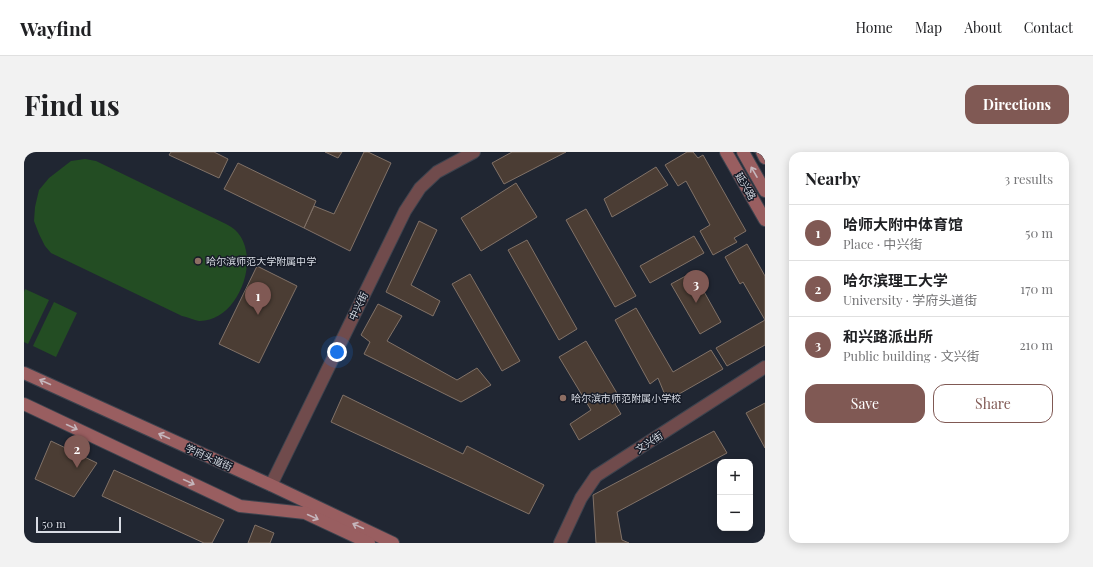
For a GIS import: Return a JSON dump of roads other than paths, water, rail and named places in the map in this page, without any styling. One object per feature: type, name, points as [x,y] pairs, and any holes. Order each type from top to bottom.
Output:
[{"type":"main road","name":"延兴路","points":[[726,152],[765,220]]},
{"type":"main road","points":[[742,152],[765,191]]},
{"type":"main road","points":[[762,152],[765,158]]},
{"type":"main road","name":"学府头道街","points":[[24,373],[271,485],[393,543]]},
{"type":"main road","points":[[24,404],[240,506],[305,513],[369,543]]},
{"type":"street","name":"中兴街","points":[[271,485],[409,205],[420,188],[438,172],[474,152]]},
{"type":"street","name":"文兴街","points":[[560,543],[581,498],[596,476],[765,367]]},
{"type":"place","name":"哈尔滨师范大学附属中学","points":[[198,261]]},
{"type":"place","name":"和兴路派出所","points":[[696,303]]},
{"type":"place","name":"哈师大附中体育馆","points":[[258,315]]},
{"type":"place","name":"哈尔滨市师范附属小学校","points":[[563,398]]},
{"type":"place","name":"哈尔滨理工大学","points":[[77,468]]}]
